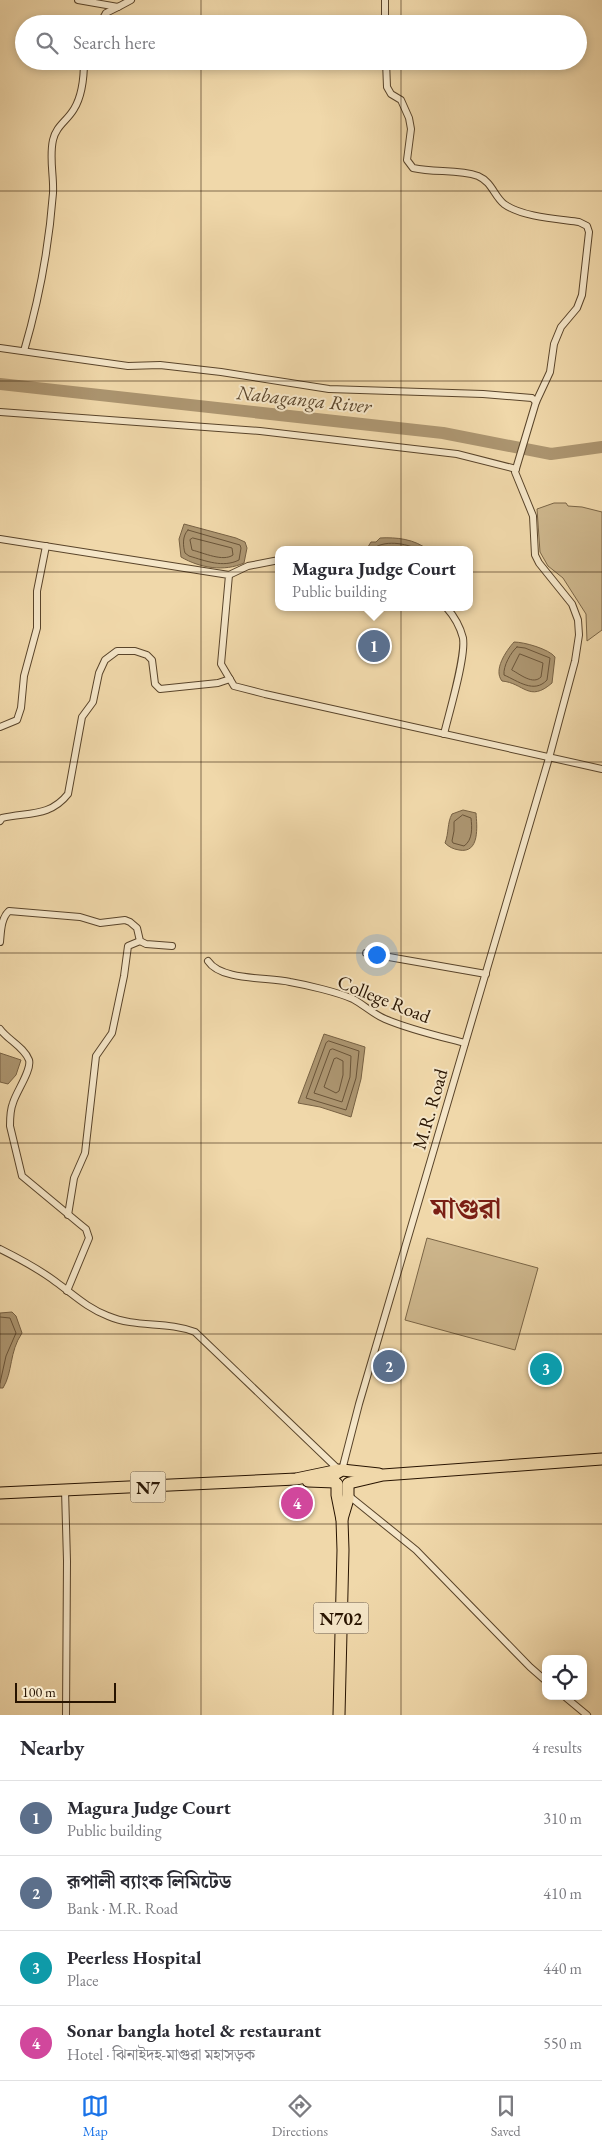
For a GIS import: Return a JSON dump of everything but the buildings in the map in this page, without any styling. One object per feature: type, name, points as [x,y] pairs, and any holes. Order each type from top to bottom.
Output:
[{"type":"highway","name":"N7","points":[[296,1480],[342,1470],[383,1475],[602,1459]]},
{"type":"highway","points":[[342,1470],[350,1475],[343,1486]]},
{"type":"highway","name":"N7","points":[[0,1493],[296,1480],[343,1486],[383,1475]]},
{"type":"highway","name":"N702","points":[[339,1715],[343,1486]]},
{"type":"street","points":[[78,0],[118,7]]},
{"type":"street","points":[[105,15],[131,0]]},
{"type":"street","points":[[385,0],[385,15]]},
{"type":"street","points":[[24,351],[37,303],[47,242],[53,192],[51,165],[53,139],[58,127],[73,110],[78,98],[83,70]]},
{"type":"street","points":[[0,412],[260,431],[457,454],[516,471],[536,402],[550,372],[552,350],[561,326],[577,308],[582,295],[590,232],[587,226],[579,222],[513,210],[502,202],[492,186],[479,177],[458,172],[429,172],[413,168],[407,160],[411,129],[409,118],[401,100],[391,94],[387,87],[386,70]]},
{"type":"street","points":[[0,348],[128,366],[160,365],[221,372],[329,389],[483,394],[532,398],[536,402]]},
{"type":"street","name":"M.R. Road","points":[[342,1470],[359,1404],[549,758],[575,662],[579,636],[578,620],[572,604],[535,556],[533,516],[516,471]]},
{"type":"street","points":[[0,539],[229,575],[248,566],[275,561]]},
{"type":"street","points":[[0,727],[17,720],[21,708],[22,688],[36,628],[37,591],[46,546]]},
{"type":"street","points":[[229,575],[221,664],[234,686],[602,769]]},
{"type":"street","points":[[444,734],[463,644],[458,624],[449,611]]},
{"type":"street","points":[[0,821],[2,818],[43,812],[60,804],[68,794],[82,717],[92,702],[99,672],[105,660],[117,651],[134,651],[147,655],[152,660],[155,684],[160,689],[230,680]]},
{"type":"street","points":[[0,942],[3,921],[9,911],[80,917],[100,923],[124,920],[137,928],[140,941]]},
{"type":"street","points":[[68,1215],[74,1178],[85,1153],[96,1056],[112,1033],[128,946],[140,941],[146,944],[172,946]]},
{"type":"street","points":[[366,952],[486,974]]},
{"type":"street","name":"College Road","points":[[208,961],[212,967],[224,973],[289,982],[353,999],[372,1013],[393,1022],[465,1043]]},
{"type":"street","points":[[0,1029],[23,1051],[29,1061],[25,1077],[12,1105],[10,1118],[10,1126],[22,1176],[86,1229],[89,1238],[86,1248],[74,1270],[67,1291]]},
{"type":"street","points":[[0,1249],[32,1265],[82,1304],[109,1317],[136,1324],[179,1327],[195,1332],[342,1470]]},
{"type":"street","points":[[343,1486],[416,1550],[542,1677]]},
{"type":"street","points":[[65,1490],[67,1561],[66,1715]]},
{"type":"street","points":[[569,1700],[587,1715]]},
{"type":"shaded area","points":[[554,503],[566,503],[568,506],[602,512],[602,630],[587,641],[586,614],[563,578],[548,566],[540,552],[537,509]]},
{"type":"shaded area","points":[[427,1238],[538,1268],[515,1350],[405,1320]]},
{"type":"water","points":[[184,524],[245,542],[247,548],[244,563],[236,566],[212,568],[196,564],[181,557],[179,539]]},
{"type":"water","points":[[380,538],[392,538],[423,546],[368,546],[371,542],[376,542]]},
{"type":"water","points":[[514,642],[536,646],[555,657],[552,683],[544,689],[532,692],[510,682],[502,681],[499,672],[500,666],[504,655]]},
{"type":"water","points":[[463,810],[476,813],[477,831],[471,848],[459,850],[451,848],[445,843],[452,814]]},
{"type":"water","points":[[324,1034],[365,1047],[361,1079],[351,1117],[320,1107],[298,1103]]},
{"type":"water","points":[[0,1053],[21,1060],[16,1075],[8,1084],[0,1082]]},
{"type":"water","points":[[12,1312],[16,1316],[22,1333],[15,1347],[6,1382],[3,1388],[0,1388],[0,1313]]},
{"type":"waterway","name":"Nabaganga River","points":[[0,384],[443,433],[551,454],[602,447]]},
{"type":"place","name":"Magura Judge Court","points":[[374,646]]},
{"type":"place","name":"রূপালী ব্যাংক লিমিটেড","points":[[389,1366]]},
{"type":"place","name":"Peerless Hospital","points":[[546,1369]]},
{"type":"place","name":"Sonar bangla hotel & restaurant","points":[[297,1503]]},
{"type":"district","name":"মাগুরা","points":[[466,1208]]}]
